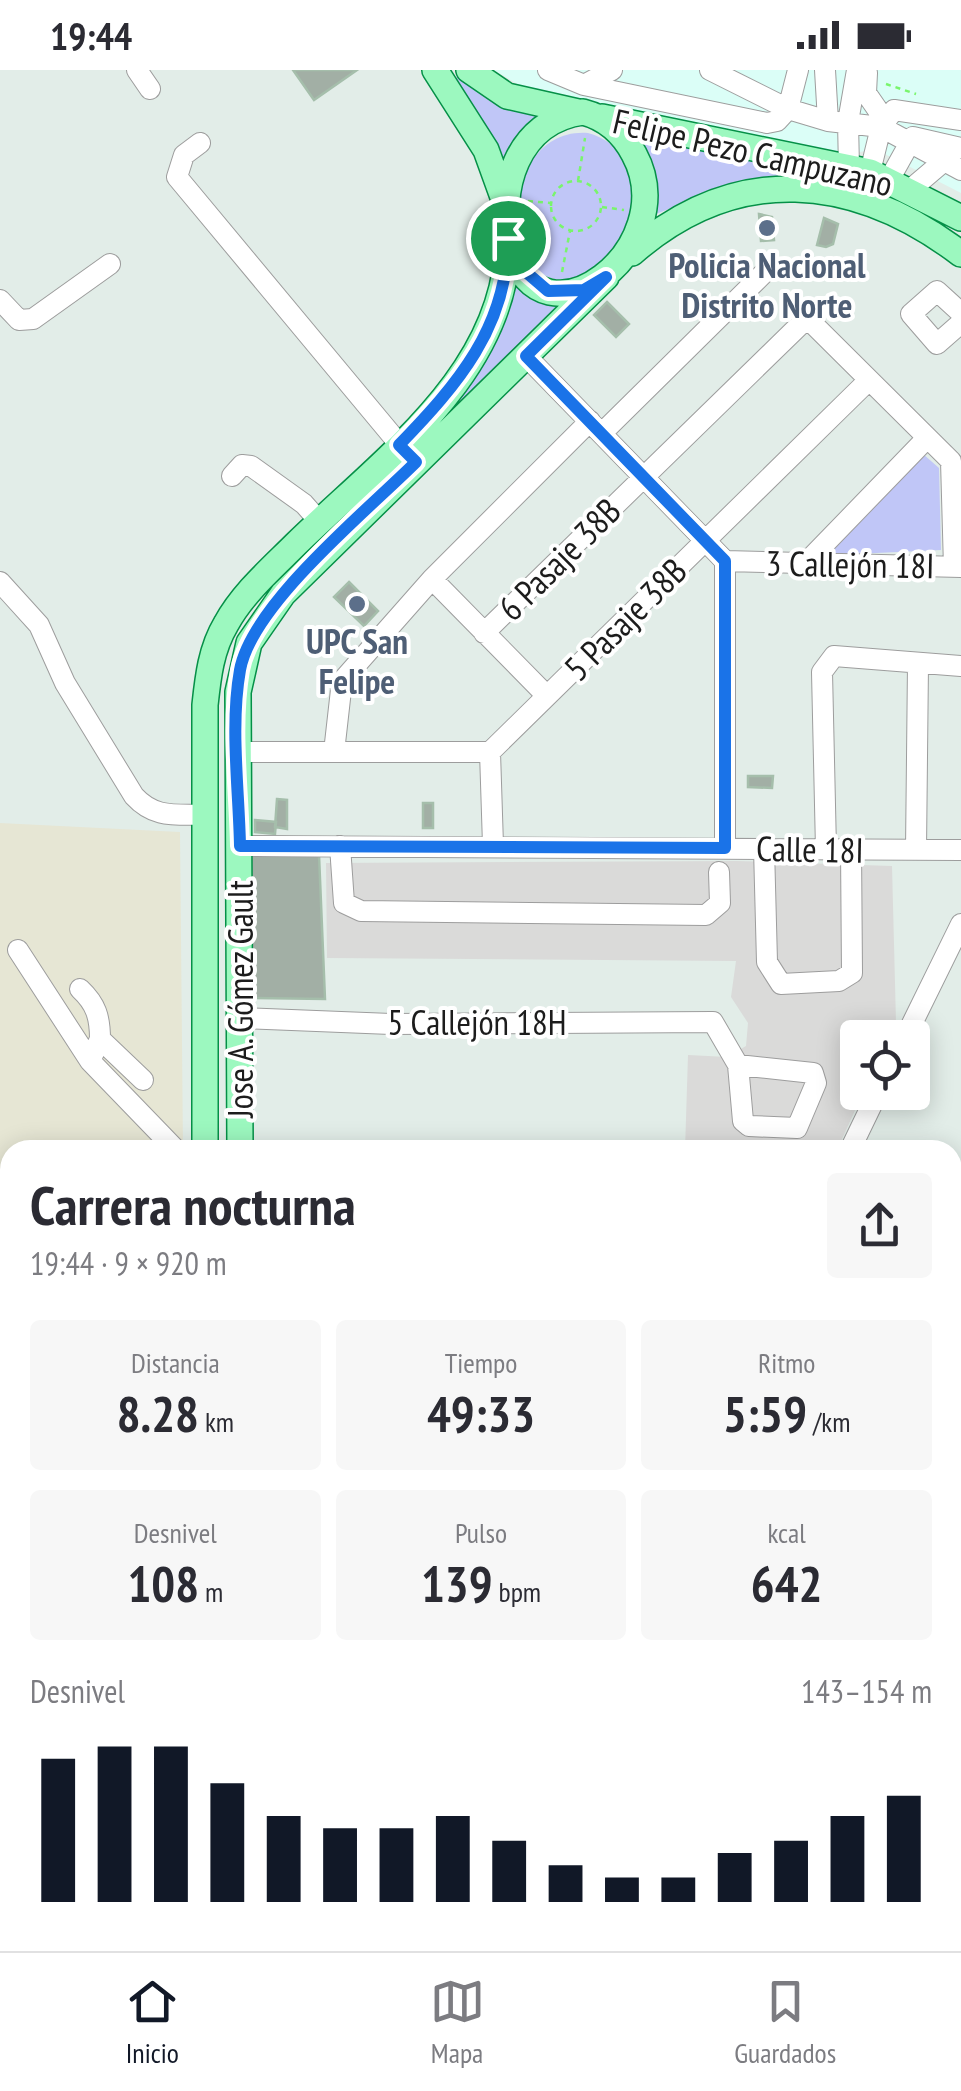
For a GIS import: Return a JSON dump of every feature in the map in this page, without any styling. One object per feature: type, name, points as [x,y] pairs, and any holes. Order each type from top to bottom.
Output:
[{"type":"main road","points":[[436,70],[514,196]]},
{"type":"main road","points":[[469,70],[507,96],[587,129]]},
{"type":"main road","points":[[560,118],[587,129],[630,146],[644,175],[644,209],[613,270],[584,290],[548,291],[519,266],[508,238],[514,164],[528,142],[560,118]]},
{"type":"main road","name":"Felipe Pezo Campuzano","points":[[587,129],[880,177],[961,218]]},
{"type":"main road","name":"Felipe Pezo Campuzano","points":[[613,270],[657,231],[700,206],[752,192],[808,188],[867,200],[900,214],[961,254]]},
{"type":"main road","name":"Jose A. Gómez Gault","points":[[240,1140],[240,667],[262,620],[407,454],[484,342],[506,281],[508,238]]},
{"type":"main road","name":"Jose A. Gómez Gault","points":[[205,1140],[204,705],[214,650],[238,604],[320,521],[526,356],[613,270]]},
{"type":"street","points":[[137,70],[150,88]]},
{"type":"street","points":[[548,70],[584,85],[749,121],[777,122],[788,109],[798,70]]},
{"type":"street","points":[[584,85],[612,70]]},
{"type":"street","points":[[710,70],[788,109],[838,122],[883,123]]},
{"type":"street","points":[[825,70],[838,122],[880,177]]},
{"type":"street","points":[[838,122],[863,72]]},
{"type":"street","points":[[863,72],[866,93],[883,123],[909,140],[956,160]]},
{"type":"street","points":[[880,177],[883,123],[894,110],[961,120]]},
{"type":"street","points":[[880,177],[909,140]]},
{"type":"street","points":[[200,144],[184,156],[177,177],[407,454]]},
{"type":"street","points":[[880,177],[956,160]]},
{"type":"street","points":[[0,300],[19,320],[33,319],[110,264]]},
{"type":"street","points":[[334,752],[342,681],[432,579],[767,270]]},
{"type":"street","points":[[961,314],[939,291],[911,313],[937,344],[961,323]]},
{"type":"street","name":"6 Pasaje 38B","points":[[484,632],[807,318],[868,380]]},
{"type":"street","name":"3 Callejón 18I","points":[[526,356],[725,561],[958,567]]},
{"type":"street","points":[[868,380],[951,461],[958,567]]},
{"type":"street","name":"5 Pasaje 38B","points":[[490,752],[868,380]]},
{"type":"street","points":[[806,563],[927,438]]},
{"type":"street","points":[[232,476],[242,465],[251,466],[304,504],[320,521]]},
{"type":"street","points":[[725,561],[725,848]]},
{"type":"street","points":[[432,579],[546,696]]},
{"type":"street","points":[[0,582],[38,625],[65,683],[134,796],[146,808],[162,815],[205,815]]},
{"type":"street","points":[[826,849],[822,672],[834,656],[961,666]]},
{"type":"street","points":[[916,850],[918,664]]},
{"type":"street","points":[[239,752],[490,752],[492,845]]},
{"type":"street","name":"Calle 18I","points":[[240,846],[961,850]]},
{"type":"street","points":[[340,846],[344,903],[362,910],[706,915],[720,903],[719,872]]},
{"type":"street","points":[[764,848],[766,962],[781,984],[839,981],[852,973],[851,849]]},
{"type":"street","points":[[914,1020],[961,924]]},
{"type":"street","points":[[18,950],[90,1060],[166,1140]]},
{"type":"street","points":[[80,990],[92,1001],[100,1039],[144,1080]]},
{"type":"street","name":"5 Callejón 18H","points":[[240,1018],[391,1030],[714,1022],[738,1065]]},
{"type":"street","points":[[90,1060],[100,1039]]},
{"type":"street","points":[[855,1140],[869,1110]]},
{"type":"path","points":[[863,72],[921,96]]},
{"type":"path","points":[[578,181],[587,129]]},
{"type":"path","points":[[578,181],[593,187],[601,207],[593,224],[570,230],[557,221],[552,203],[562,185],[578,181]]},
{"type":"path","points":[[514,196],[552,203]]},
{"type":"path","points":[[601,207],[627,210]]},
{"type":"path","points":[[570,230],[561,278],[572,278]]},
{"type":"shaded area","points":[[494,70],[961,70],[961,193],[875,149],[835,157],[519,85]]},
{"type":"shaded area","points":[[457,77],[497,104],[539,117],[505,161],[451,81]]},
{"type":"shaded area","points":[[588,133],[614,147],[628,169],[632,195],[627,222],[615,248],[597,268],[575,279],[551,278],[533,267],[522,247],[517,223],[518,197],[526,172],[540,151],[561,137]]},
{"type":"shaded area","points":[[639,136],[789,167],[788,178],[727,186],[656,214],[653,168]]},
{"type":"shaded area","points":[[513,284],[561,306],[425,446],[418,439],[498,334]]},
{"type":"shaded area","points":[[923,454],[939,468],[941,550],[833,555],[830,548]]},
{"type":"shaded area","points":[[0,823],[180,832],[183,1140],[0,1140]]},
{"type":"shaded area","points":[[737,861],[892,866],[896,1020],[840,1020],[840,1110],[855,1110],[842,1140],[685,1140],[688,1055],[727,1057],[746,1046],[748,1023],[731,997],[736,961],[327,958],[326,863]]},
{"type":"building","points":[[293,70],[357,70],[314,100]]},
{"type":"building","name":"Policia Nacional Distrito Norte","points":[[759,214],[772,217],[774,240],[761,241]]},
{"type":"building","points":[[824,218],[838,224],[833,244],[826,247],[817,245]]},
{"type":"building","points":[[607,302],[629,324],[616,337],[594,315]]},
{"type":"building","name":"UPC San Felipe","points":[[349,582],[378,611],[364,626],[334,597]]},
{"type":"building","points":[[748,776],[773,776],[772,788],[748,787]]},
{"type":"building","points":[[277,799],[287,800],[287,829],[275,827]]},
{"type":"building","points":[[423,803],[433,803],[433,828],[423,828]]},
{"type":"building","points":[[255,820],[276,822],[275,834],[255,832]]},
{"type":"building","points":[[245,853],[319,855],[325,999],[245,998]]},
{"type":"place","name":"Policia Nacional Distrito Norte","points":[[767,228]]},
{"type":"place","name":"UPC San Felipe","points":[[357,604]]},
{"type":"route","points":[[508,238],[527,277],[548,291],[559,294],[584,290],[606,277],[526,356],[725,561],[725,848],[240,846],[238,692],[240,667],[249,643],[284,594],[416,462],[399,445],[443,399],[484,342],[506,281],[508,238]]}]
